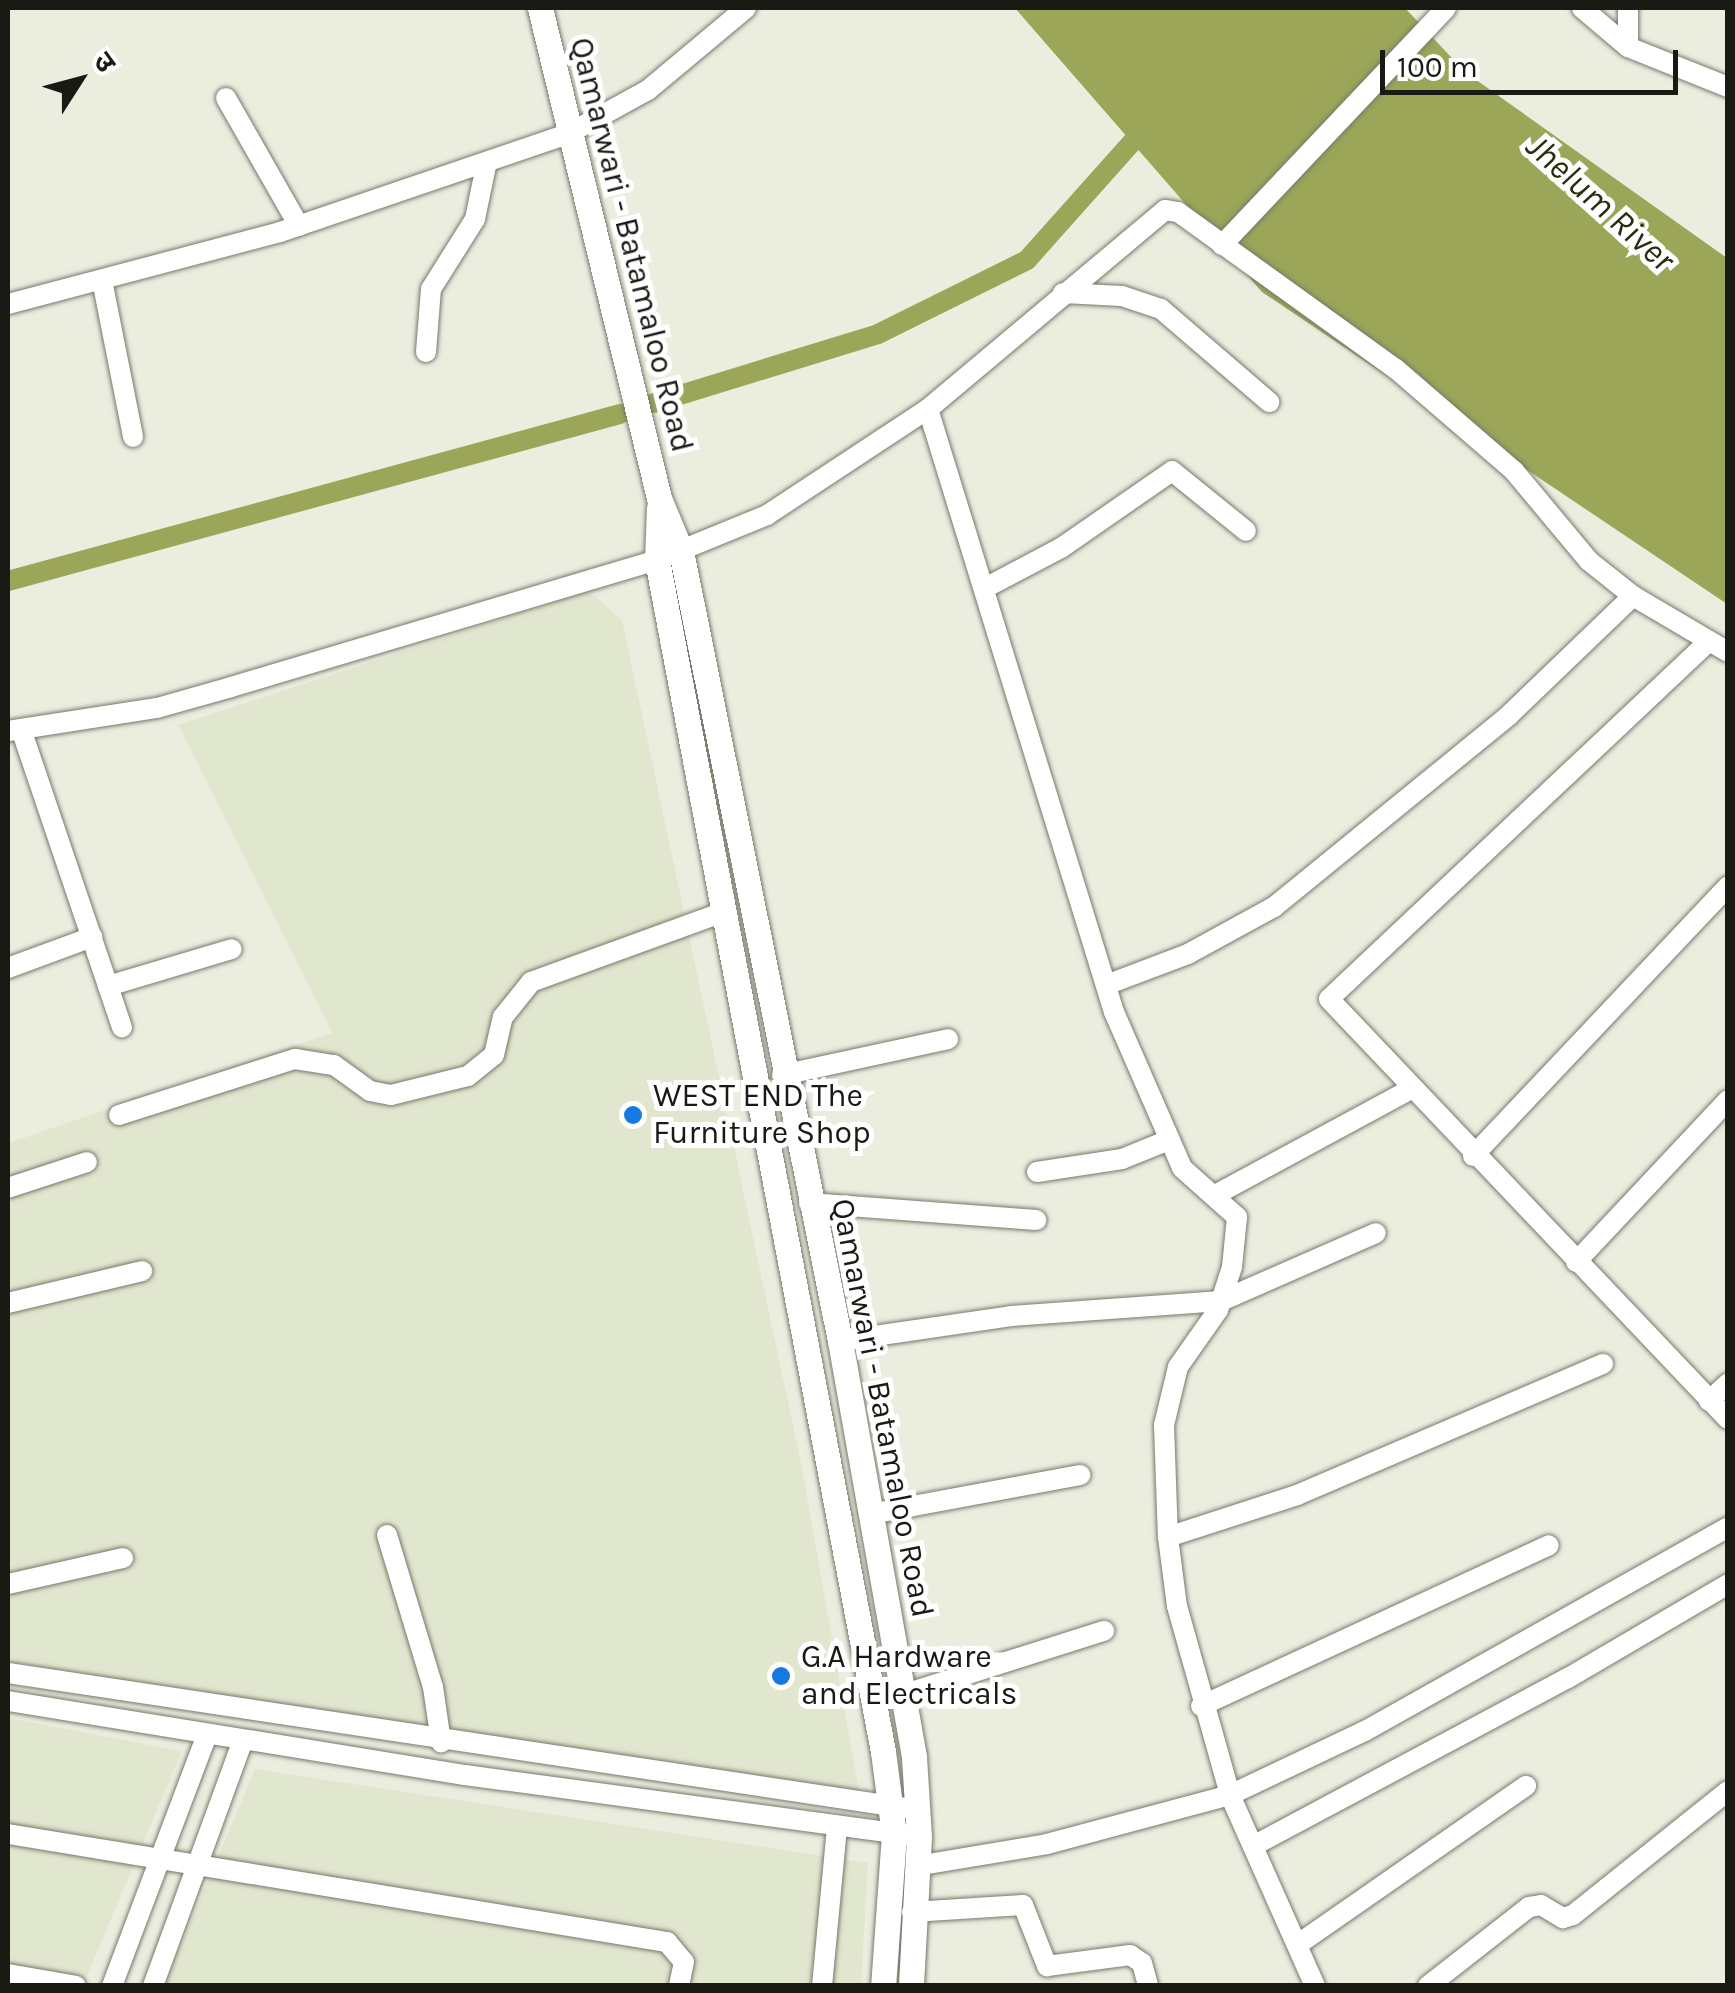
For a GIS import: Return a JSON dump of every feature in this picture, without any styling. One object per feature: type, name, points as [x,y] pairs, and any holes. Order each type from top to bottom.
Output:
[{"type":"main road","name":"Qamarwari - Batamaloo Road","points":[[540,8],[659,498],[723,912],[845,1528],[890,1806],[906,1835],[916,1866],[910,1986]]},
{"type":"main road","name":"Qamarwari - Batamaloo Road","points":[[669,556],[840,1341],[905,1694],[917,1809],[906,1835],[883,1986]]},
{"type":"street","points":[[8,304],[300,226],[486,166],[568,134],[648,90],[746,8]]},
{"type":"street","points":[[1227,239],[1445,8]]},
{"type":"street","points":[[1582,8],[1628,47],[1728,87]]},
{"type":"street","points":[[1628,8],[1628,47]]},
{"type":"street","points":[[226,98],[300,226]]},
{"type":"street","points":[[426,352],[431,290],[475,219],[486,166]]},
{"type":"street","points":[[122,1027],[14,730],[157,708],[669,556],[766,514],[928,409],[1165,210],[1178,212],[1227,239],[1456,418],[1514,470],[1590,561],[1632,596],[1728,652]]},
{"type":"street","points":[[102,280],[133,437]]},
{"type":"street","points":[[1063,294],[1122,296],[1160,310],[1269,402]]},
{"type":"street","points":[[928,409],[1106,984],[1182,1168],[1217,1194],[1238,1222],[1220,1301],[1178,1367],[1164,1426],[1168,1537],[1201,1706],[1230,1795],[1315,1986]]},
{"type":"street","points":[[986,588],[1061,548],[1172,471],[1246,530]]},
{"type":"street","points":[[1106,984],[1188,954],[1274,907],[1509,715],[1632,596]]},
{"type":"street","points":[[1707,642],[1330,994],[1338,1016],[1728,1419]]},
{"type":"street","points":[[1473,1156],[1728,886]]},
{"type":"street","points":[[119,1115],[295,1059],[334,1065],[370,1091],[391,1095],[468,1076],[494,1055],[503,1018],[532,982],[723,912]]},
{"type":"street","points":[[8,968],[92,938]]},
{"type":"street","points":[[108,986],[232,949]]},
{"type":"street","points":[[782,1075],[948,1040]]},
{"type":"street","points":[[1217,1194],[1409,1090]]},
{"type":"street","points":[[1576,1262],[1728,1100]]},
{"type":"street","points":[[1038,1172],[1122,1159],[1169,1140]]},
{"type":"street","points":[[8,1188],[88,1162]]},
{"type":"street","points":[[809,1203],[1036,1220]]},
{"type":"street","points":[[840,1341],[1011,1316],[1220,1301],[1376,1233]]},
{"type":"street","points":[[8,1302],[142,1271]]},
{"type":"street","points":[[1168,1537],[1296,1494],[1603,1364]]},
{"type":"street","points":[[1709,1401],[1728,1383]]},
{"type":"street","points":[[870,1514],[1080,1475]]},
{"type":"street","points":[[916,1866],[1046,1844],[1230,1795],[1365,1731],[1728,1527]]},
{"type":"street","points":[[387,1535],[433,1687],[441,1742]]},
{"type":"street","points":[[1201,1706],[1549,1545]]},
{"type":"street","points":[[8,1584],[123,1558]]},
{"type":"street","points":[[1252,1846],[1568,1678],[1728,1584]]},
{"type":"street","points":[[905,1694],[1104,1631]]},
{"type":"street","points":[[8,1673],[441,1742],[917,1809]]},
{"type":"street","points":[[8,1701],[242,1740],[906,1835]]},
{"type":"street","points":[[112,1986],[164,1860],[207,1734]]},
{"type":"street","points":[[152,1986],[201,1867],[242,1740]]},
{"type":"street","points":[[1297,1945],[1526,1786]]},
{"type":"street","points":[[1428,1986],[1528,1907],[1542,1905],[1562,1918],[1573,1915],[1728,1791]]},
{"type":"street","points":[[822,1986],[837,1826]]},
{"type":"street","points":[[8,1834],[667,1942],[684,1962],[680,1986]]},
{"type":"street","points":[[912,1912],[1023,1904],[1047,1966],[1130,1954],[1142,1963],[1148,1986]]},
{"type":"street","points":[[8,1974],[76,1986]]},
{"type":"shaded area","points":[[588,591],[622,620],[802,1468],[861,1803],[8,1661],[8,1143],[332,1033],[178,725]]},
{"type":"shaded area","points":[[8,1718],[182,1751],[83,1985],[8,1985]]},
{"type":"shaded area","points":[[255,1769],[868,1863],[861,1985],[164,1986]]},
{"type":"water","name":"Jhelum River","points":[[1015,8],[1405,8],[1465,72],[1727,258],[1727,604],[1262,292]]},
{"type":"waterway","points":[[654,403],[878,334],[1027,260],[1132,142]]},
{"type":"waterway","points":[[8,581],[620,414]]},
{"type":"place","name":"WEST END The Furniture Shop","points":[[633,1115]]},
{"type":"place","name":"G.A Hardware and Electricals","points":[[781,1676]]}]
